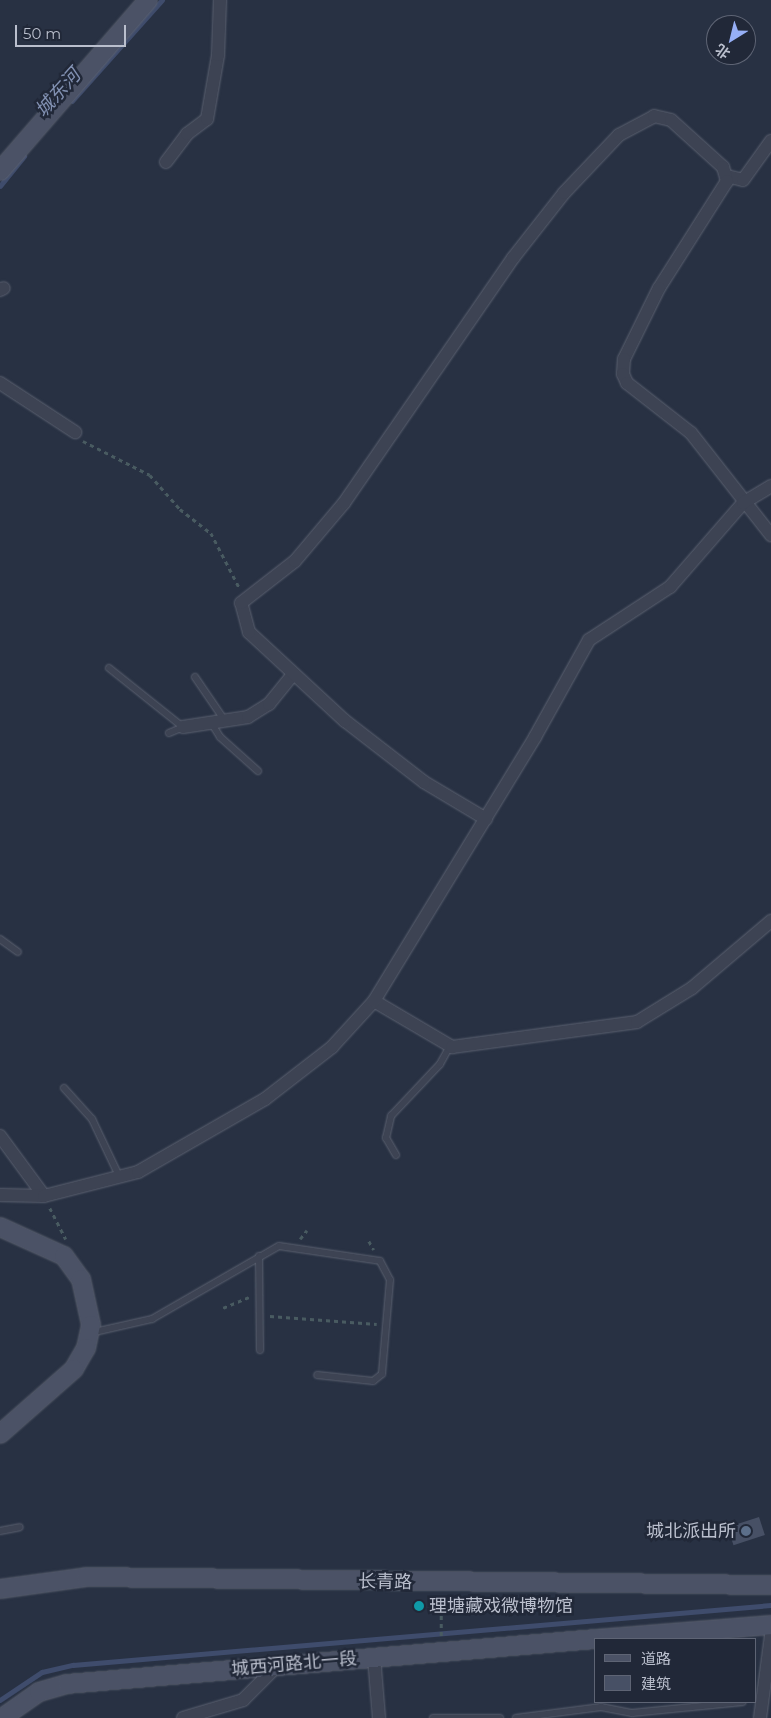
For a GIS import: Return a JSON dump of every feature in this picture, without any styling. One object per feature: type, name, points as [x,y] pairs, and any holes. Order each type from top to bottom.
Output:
[{"type":"street","points":[[0,171],[148,0]]},
{"type":"street","points":[[166,162],[187,134],[208,119],[218,56],[220,0]]},
{"type":"street","points":[[486,819],[395,762],[293,674],[249,632],[241,603],[275,580],[314,541],[394,434],[518,251],[564,193],[619,135],[643,120],[666,116],[727,176],[742,180],[771,141]]},
{"type":"street","points":[[727,176],[659,288],[622,367],[627,383],[691,433],[743,503],[771,535]]},
{"type":"street","points":[[0,384],[75,432]]},
{"type":"street","points":[[0,1195],[44,1196],[120,1179],[265,1099],[332,1047],[374,1001],[486,819],[589,640],[670,587],[743,503],[771,486]]},
{"type":"street","points":[[183,727],[219,723],[257,712],[293,674]]},
{"type":"street","points":[[374,1001],[450,1046],[637,1022],[692,988],[771,921]]},
{"type":"street","points":[[0,1136],[44,1196]]},
{"type":"street","points":[[0,1227],[53,1249],[75,1268],[86,1291],[90,1333],[74,1369],[0,1434]]},
{"type":"street","name":"长青路","points":[[0,1589],[86,1577],[771,1585]]},
{"type":"street","name":"城西河路北一段","points":[[608,1638],[771,1625]]},
{"type":"street","points":[[760,1718],[758,1700],[771,1636]]},
{"type":"street","name":"城西河路北一段","points":[[2,1718],[39,1692],[66,1684],[594,1639]]},
{"type":"street","points":[[374,1657],[379,1718]]},
{"type":"street","points":[[183,1718],[243,1700],[277,1666]]},
{"type":"lane","points":[[109,668],[183,727],[169,733]]},
{"type":"lane","points":[[195,677],[219,723],[220,737],[258,771]]},
{"type":"lane","points":[[0,939],[18,952]]},
{"type":"lane","points":[[396,1155],[386,1138],[390,1116],[440,1064],[450,1046]]},
{"type":"lane","points":[[64,1088],[92,1119],[120,1179]]},
{"type":"lane","points":[[90,1333],[152,1319],[259,1256],[288,1244],[380,1261],[390,1276],[386,1364],[380,1378],[317,1376]]},
{"type":"lane","points":[[259,1256],[260,1350]]},
{"type":"lane","points":[[0,1532],[20,1527]]},
{"type":"lane","points":[[516,1718],[601,1707],[632,1713],[732,1703]]},
{"type":"lane","points":[[433,1718],[500,1718]]},
{"type":"path","points":[[75,432],[94,449],[150,475],[180,509],[211,533],[239,586],[241,603]]},
{"type":"path","points":[[44,1196],[75,1268]]},
{"type":"path","points":[[223,1308],[260,1292]]},
{"type":"path","points":[[260,1315],[388,1325]]},
{"type":"path","points":[[441,1608],[442,1628]]},
{"type":"building","name":"城北派出所","points":[[759,1517],[765,1535],[733,1545],[728,1527]]},
{"type":"waterway","name":"城东河","points":[[72,101],[162,0]]},
{"type":"waterway","name":"城东河","points":[[0,186],[24,156]]},
{"type":"waterway","points":[[0,1700],[42,1672],[73,1665],[771,1605]]},
{"type":"place","name":"城北派出所","points":[[746,1531]]},
{"type":"place","name":"理塘藏戏微博物馆","points":[[419,1606]]}]
